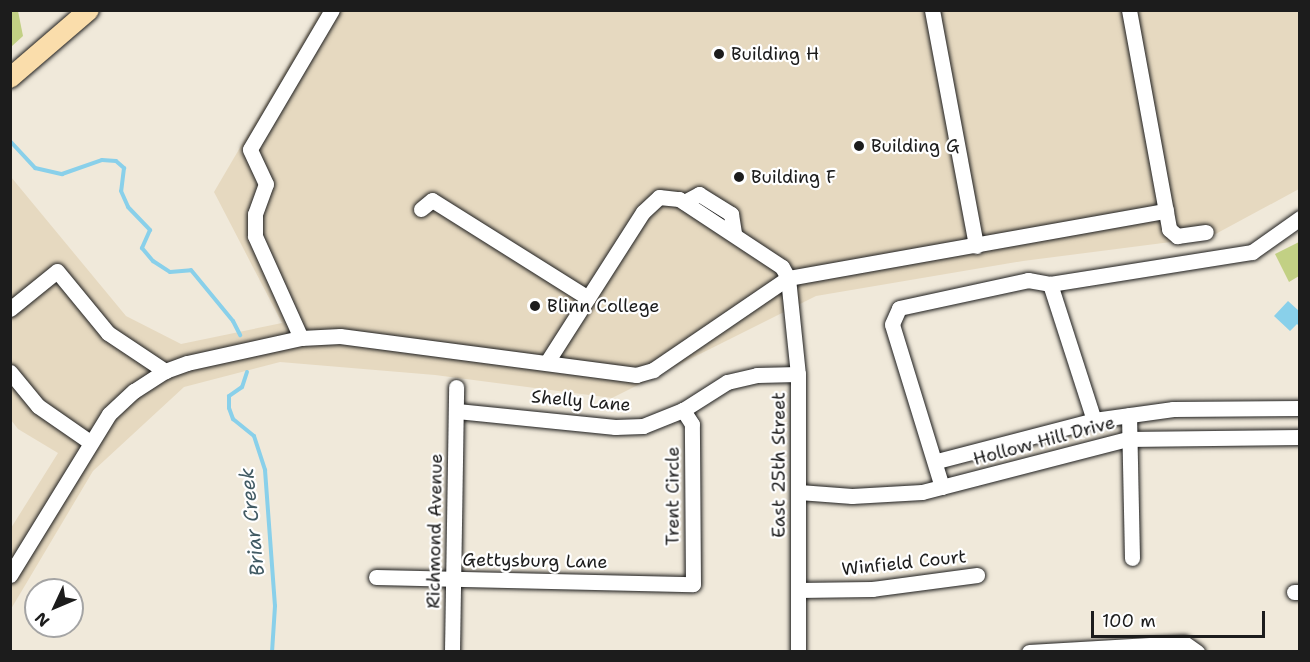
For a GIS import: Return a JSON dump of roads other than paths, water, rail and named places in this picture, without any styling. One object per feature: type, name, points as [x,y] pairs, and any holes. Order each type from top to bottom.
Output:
[{"type":"main road","points":[[10,78],[89,10]]},
{"type":"street","points":[[302,338],[255,236],[255,214],[267,184],[250,149],[288,81],[332,10]]},
{"type":"street","points":[[932,10],[976,246]]},
{"type":"street","points":[[1129,10],[1169,229],[1178,236],[1206,232]]},
{"type":"street","points":[[548,362],[653,200],[668,196],[684,202],[767,254],[788,278]]},
{"type":"street","points":[[421,209],[432,200],[588,298]]},
{"type":"street","points":[[10,575],[109,414],[165,371],[302,338],[340,336],[636,375],[652,370],[788,278],[1166,211]]},
{"type":"street","points":[[942,487],[937,461],[892,324],[899,308],[1028,280],[1050,284],[1252,252],[1299,218]]},
{"type":"street","points":[[10,309],[57,271],[108,333],[165,371]]},
{"type":"street","name":"East 25th Street","points":[[788,278],[798,374],[798,651]]},
{"type":"street","points":[[1050,284],[1095,420]]},
{"type":"street","points":[[10,372],[44,412],[90,442]]},
{"type":"street","name":"Shelly Lane","points":[[457,411],[615,427],[643,426],[683,410],[727,382],[757,375],[798,374]]},
{"type":"street","name":"Richmond Avenue","points":[[452,651],[456,387]]},
{"type":"street","points":[[937,461],[1095,420],[1129,415],[1173,409],[1299,408]]},
{"type":"street","name":"Trent Circle","points":[[683,410],[692,424],[693,584]]},
{"type":"street","points":[[1129,415],[1127,439],[1132,558]]},
{"type":"street","name":"Hollow Hill Drive","points":[[799,492],[884,495],[942,487],[1127,439],[1299,437]]},
{"type":"street","name":"Winfield Court","points":[[798,590],[872,589],[977,575]]},
{"type":"street","name":"Gettysburg Lane","points":[[376,577],[693,584]]},
{"type":"street","points":[[1029,651],[1184,643],[1197,651]]},
{"type":"water","points":[[1288,301],[1299,311],[1299,326],[1297,324],[1290,331],[1274,316]]},
{"type":"waterway","name":"Briar Creek","points":[[10,141],[35,168],[62,174],[102,160],[116,161],[124,168],[121,191],[128,207],[150,230],[142,248],[153,261],[170,272],[191,270],[233,321],[240,335]]},
{"type":"waterway","name":"Briar Creek","points":[[247,372],[242,387],[229,396],[229,408],[233,419],[254,436],[265,470],[275,606],[272,652]]},
{"type":"place","name":"Building H","points":[[719,54]]},
{"type":"place","name":"Building G","points":[[859,146]]},
{"type":"place","name":"Building F","points":[[739,177]]},
{"type":"place","name":"Blinn College","points":[[535,306]]}]
